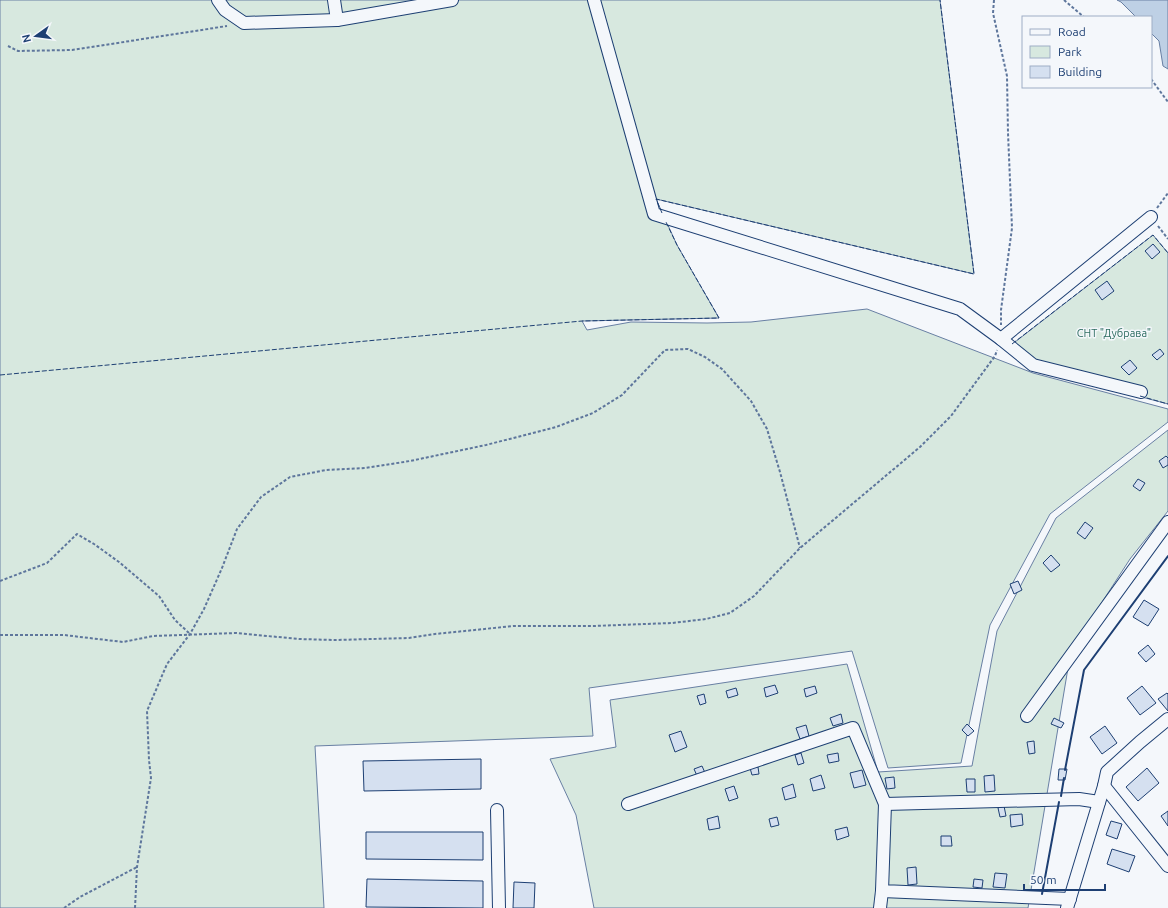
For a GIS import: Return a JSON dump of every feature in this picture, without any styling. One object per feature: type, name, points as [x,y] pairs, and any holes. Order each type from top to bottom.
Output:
[{"type":"street","points":[[218,0],[225,10],[244,23],[337,20],[452,0]]},
{"type":"street","points":[[334,0],[337,20]]},
{"type":"street","points":[[594,0],[654,214],[960,309],[1033,365],[1141,392]]},
{"type":"street","points":[[1001,339],[1151,217]]},
{"type":"street","points":[[1027,716],[1168,522]]},
{"type":"street","points":[[882,891],[1068,904],[1107,772],[1168,719]]},
{"type":"street","points":[[628,804],[853,728],[885,804],[880,908]]},
{"type":"street","points":[[1104,786],[1168,866]]},
{"type":"street","points":[[885,804],[1079,799],[1098,802]]},
{"type":"street","points":[[497,810],[499,908]]},
{"type":"path","points":[[994,0],[993,13],[1007,76],[1012,228],[1001,310]]},
{"type":"path","points":[[1064,0],[1083,16]]},
{"type":"path","points":[[8,46],[18,51],[72,50],[244,23]]},
{"type":"path","points":[[1152,80],[1168,102]]},
{"type":"path","points":[[0,635],[64,635],[123,642],[153,636],[236,633],[299,639],[335,640],[409,638],[514,626],[601,626],[672,623],[706,620],[730,613],[754,596],[800,548],[920,447],[951,416],[995,356],[1001,339]]},
{"type":"path","points":[[135,908],[138,867],[151,778],[147,711],[167,664],[190,634],[204,609],[237,529],[261,497],[290,477],[326,470],[366,468],[410,461],[486,445],[556,427],[593,413],[622,395],[664,350],[688,349],[705,357],[722,369],[751,401],[767,429],[800,548]]},
{"type":"path","points":[[0,580],[47,563],[77,534],[119,562],[159,596],[175,620],[190,634]]},
{"type":"path","points":[[64,908],[80,897],[138,867]]},
{"type":"green space","points":[[0,0],[940,0],[974,274],[656,199],[677,245],[719,318],[582,321],[587,330],[631,322],[751,322],[867,309],[1033,373],[1168,409],[1168,422],[1050,514],[990,625],[961,763],[888,768],[852,651],[589,688],[593,736],[315,746],[324,908],[0,908]]},
{"type":"green space","name":"СНТ \"Дубрава\"","points":[[1153,235],[1168,253],[1168,404],[1032,368],[1006,349]]},
{"type":"green space","points":[[1168,430],[1168,511],[1130,559],[1071,650],[1028,908],[594,908],[576,815],[550,759],[616,747],[610,700],[847,664],[878,772],[972,766],[997,631],[1056,518]]},
{"type":"water","points":[[1117,0],[1168,0],[1168,69],[1163,66],[1159,41],[1152,34],[1152,16],[1135,16]]},
{"type":"building","points":[[1153,244],[1160,252],[1152,259],[1145,251]]},
{"type":"building","points":[[1107,281],[1114,291],[1102,300],[1095,290]]},
{"type":"building","points":[[1160,349],[1164,354],[1157,360],[1152,355]]},
{"type":"building","points":[[1130,360],[1137,368],[1129,375],[1121,367]]},
{"type":"building","points":[[1166,456],[1168,458],[1168,465],[1163,468],[1159,461]]},
{"type":"building","points":[[1138,479],[1145,483],[1140,491],[1133,486]]},
{"type":"building","points":[[1085,522],[1093,528],[1085,539],[1077,533]]},
{"type":"building","points":[[1051,555],[1060,565],[1051,572],[1043,563]]},
{"type":"building","points":[[1018,581],[1022,590],[1014,594],[1010,584]]},
{"type":"building","points":[[1144,600],[1159,609],[1148,626],[1133,617]]},
{"type":"building","points":[[1148,645],[1155,654],[1146,662],[1138,653]]},
{"type":"building","points":[[775,685],[778,693],[766,697],[764,688]]},
{"type":"building","points":[[815,686],[817,693],[806,697],[804,689]]},
{"type":"building","points":[[1142,686],[1156,703],[1140,715],[1127,698]]},
{"type":"building","points":[[736,688],[738,695],[728,698],[726,691]]},
{"type":"building","points":[[1167,693],[1168,694],[1168,711],[1158,699]]},
{"type":"building","points":[[704,694],[706,703],[700,705],[697,696]]},
{"type":"building","points":[[841,714],[843,723],[833,726],[830,718]]},
{"type":"building","points":[[1054,718],[1064,723],[1061,728],[1051,724]]},
{"type":"building","points":[[967,724],[974,731],[968,736],[962,730]]},
{"type":"building","points":[[806,725],[809,736],[800,739],[796,728]]},
{"type":"building","points":[[1105,726],[1117,743],[1102,754],[1090,737]]},
{"type":"building","points":[[681,731],[687,747],[675,752],[669,735]]},
{"type":"building","points":[[1034,741],[1035,753],[1029,754],[1027,742]]},
{"type":"building","points":[[801,753],[804,763],[798,765],[795,755]]},
{"type":"building","points":[[838,753],[839,761],[829,763],[827,755]]},
{"type":"building","points":[[481,759],[481,789],[364,791],[363,761]]},
{"type":"building","points":[[702,766],[706,775],[698,778],[694,769]]},
{"type":"building","points":[[758,767],[759,774],[752,775],[750,768]]},
{"type":"building","points":[[1147,768],[1159,783],[1138,801],[1126,787]]},
{"type":"building","points":[[1059,769],[1067,769],[1065,780],[1058,780]]},
{"type":"building","points":[[862,770],[866,785],[854,788],[850,773]]},
{"type":"building","points":[[821,775],[825,788],[813,791],[810,779]]},
{"type":"building","points":[[994,775],[995,791],[985,792],[984,776]]},
{"type":"building","points":[[894,777],[895,788],[887,789],[885,778]]},
{"type":"building","points":[[966,779],[975,779],[975,792],[967,792]]},
{"type":"building","points":[[793,784],[796,797],[785,800],[782,788]]},
{"type":"building","points":[[734,786],[738,798],[729,801],[725,789]]},
{"type":"building","points":[[1004,806],[1006,816],[1000,817],[998,808]]},
{"type":"building","points":[[1168,811],[1168,826],[1161,816]]},
{"type":"building","points":[[1022,814],[1023,825],[1011,827],[1010,815]]},
{"type":"building","points":[[718,816],[720,828],[709,830],[707,819]]},
{"type":"building","points":[[777,817],[779,825],[771,827],[769,819]]},
{"type":"building","points":[[1111,821],[1122,824],[1117,839],[1106,835]]},
{"type":"building","points":[[847,827],[849,836],[837,840],[835,830]]},
{"type":"building","points":[[366,832],[483,832],[483,860],[366,859]]},
{"type":"building","points":[[941,836],[951,836],[952,846],[941,846]]},
{"type":"building","points":[[1112,849],[1135,856],[1129,872],[1107,864]]},
{"type":"building","points":[[916,867],[917,884],[908,885],[907,868]]},
{"type":"building","points":[[995,873],[1007,874],[1005,888],[993,887]]},
{"type":"building","points":[[367,879],[483,881],[483,908],[366,907]]},
{"type":"building","points":[[974,879],[983,880],[982,888],[973,887]]},
{"type":"building","points":[[514,882],[535,883],[534,908],[513,908]]},
{"type":"fence","points":[[662,213],[656,199],[974,274],[940,0]]},
{"type":"fence","points":[[0,375],[582,321],[719,318],[677,245],[666,222]]},
{"type":"fence","points":[[1012,344],[1153,235],[1168,253]]},
{"type":"fence","points":[[1140,396],[1168,404]]},
{"type":"wall","points":[[1065,770],[1084,670],[1168,556]]},
{"type":"wall","points":[[1061,796],[1064,778]]},
{"type":"wall","points":[[1042,894],[1059,802]]}]
